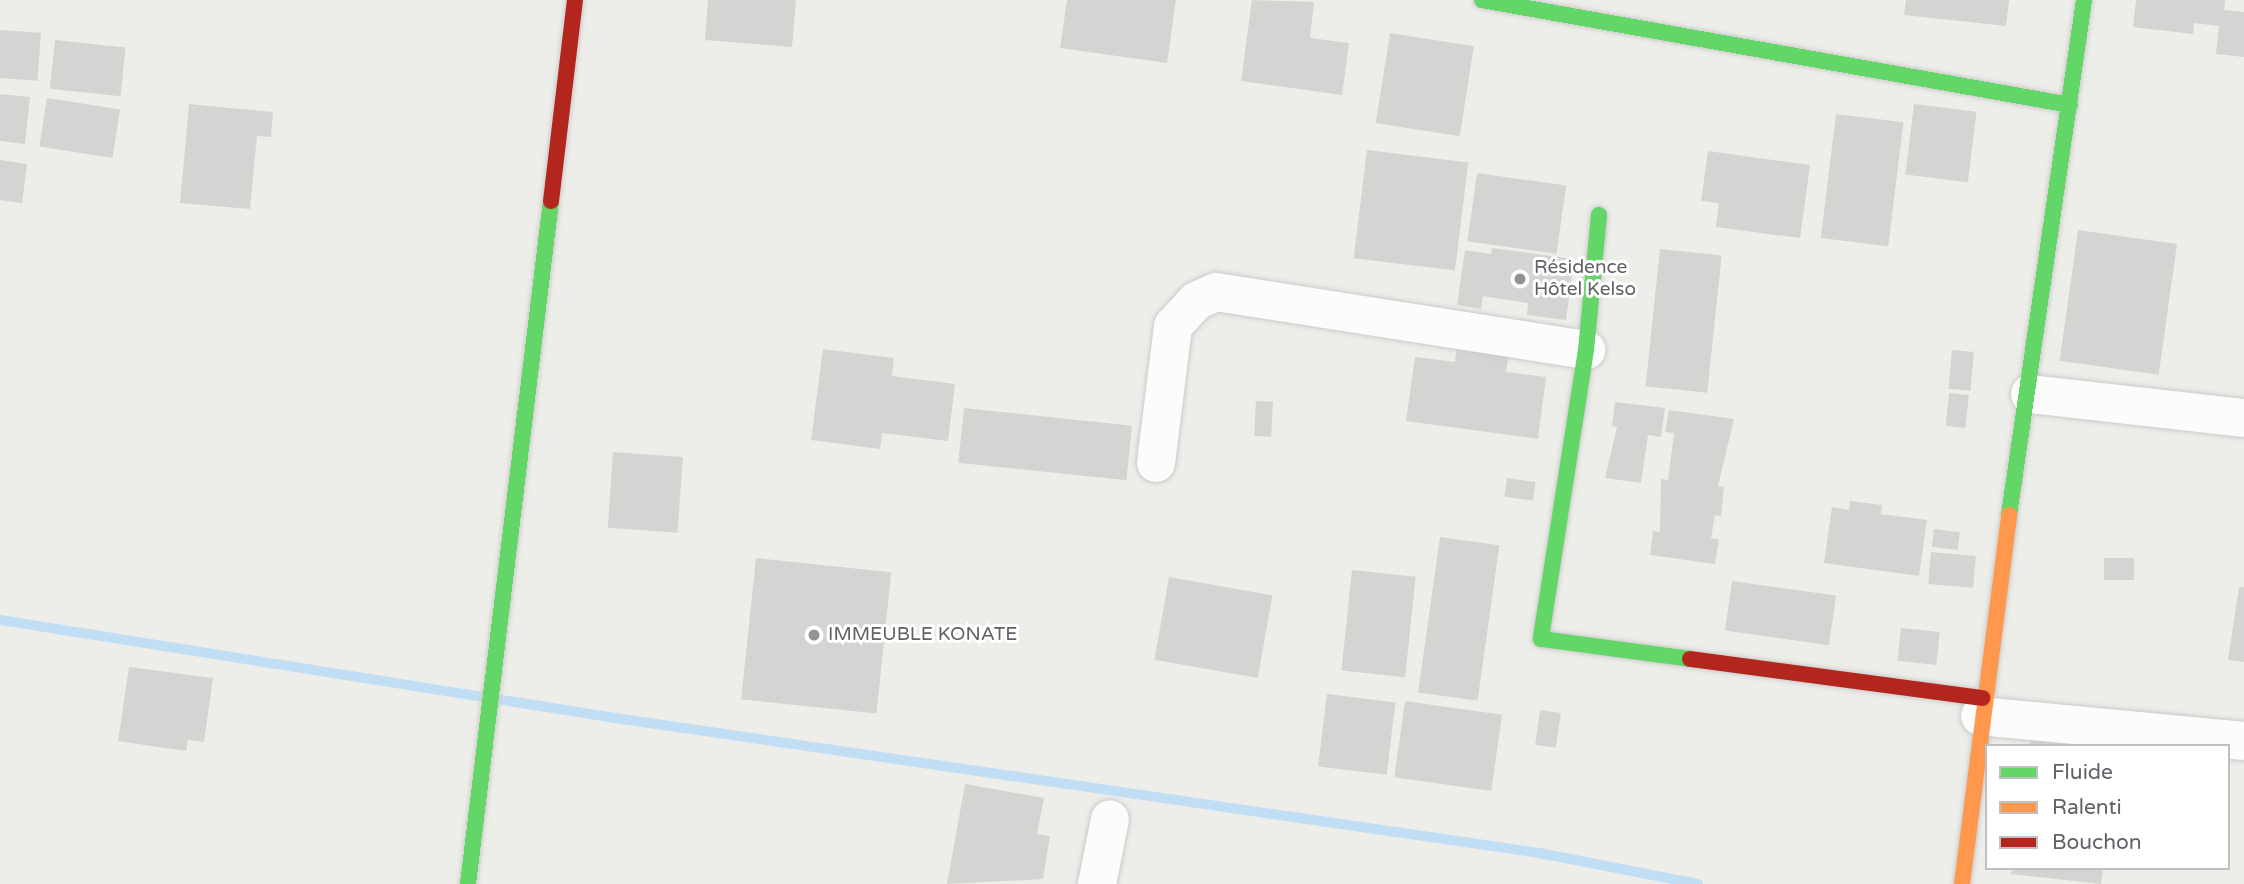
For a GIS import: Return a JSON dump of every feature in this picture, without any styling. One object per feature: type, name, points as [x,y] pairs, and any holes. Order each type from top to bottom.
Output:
[{"type":"street","points":[[468,884],[575,0]]},
{"type":"street","points":[[1482,0],[2070,105]]},
{"type":"street","points":[[1962,884],[1981,707],[2030,394],[2084,0]]},
{"type":"street","points":[[1599,215],[1586,350],[1541,639],[1981,707],[2244,741]]},
{"type":"street","points":[[1156,463],[1173,326],[1196,301],[1216,292],[1586,350]]},
{"type":"street","points":[[2030,394],[2244,418]]},
{"type":"street","points":[[1097,884],[1110,819]]},
{"type":"building","points":[[708,0],[796,0],[792,47],[705,40]]},
{"type":"building","points":[[1067,0],[1176,0],[1167,63],[1060,48]]},
{"type":"building","points":[[1252,0],[1314,2],[1310,38],[1349,43],[1342,95],[1241,81]]},
{"type":"building","points":[[1906,0],[2009,0],[2006,26],[1904,15]]},
{"type":"building","points":[[2136,0],[2225,0],[2224,10],[2244,12],[2244,57],[2216,54],[2219,26],[2194,23],[2193,34],[2133,27]]},
{"type":"building","points":[[0,30],[41,33],[38,81],[0,78]]},
{"type":"building","points":[[1390,33],[1474,46],[1460,136],[1376,123]]},
{"type":"building","points":[[55,40],[126,47],[120,96],[50,89]]},
{"type":"building","points":[[0,94],[30,97],[25,144],[0,141]]},
{"type":"building","points":[[47,98],[120,110],[112,158],[39,146]]},
{"type":"building","points":[[189,104],[273,112],[271,137],[257,136],[250,209],[180,203]]},
{"type":"building","points":[[1914,104],[1977,112],[1968,182],[1905,174]]},
{"type":"building","points":[[1836,114],[1903,122],[1888,246],[1821,238]]},
{"type":"building","points":[[1367,150],[1468,162],[1455,271],[1354,258]]},
{"type":"building","points":[[1708,151],[1810,165],[1800,238],[1716,227],[1719,203],[1701,201]]},
{"type":"building","points":[[0,160],[27,164],[22,203],[0,200]]},
{"type":"building","points":[[1477,173],[1566,186],[1557,254],[1467,241]]},
{"type":"building","points":[[2078,230],[2177,244],[2159,375],[2060,361]]},
{"type":"building","points":[[1492,248],[1574,259],[1566,320],[1527,315],[1528,303],[1483,296],[1481,309],[1457,305],[1465,250],[1491,254]]},
{"type":"building","points":[[1660,249],[1722,255],[1707,393],[1646,386]]},
{"type":"building","points":[[1457,346],[1509,353],[1506,372],[1546,377],[1538,439],[1406,421],[1415,357],[1455,362]]},
{"type":"building","points":[[823,349],[894,358],[892,376],[955,384],[948,441],[882,433],[880,449],[811,440]]},
{"type":"building","points":[[1952,350],[1974,352],[1971,391],[1949,389]]},
{"type":"building","points":[[1949,393],[1969,395],[1965,428],[1946,426]]},
{"type":"building","points":[[1256,401],[1273,402],[1271,437],[1254,436]]},
{"type":"building","points":[[1615,402],[1665,408],[1661,437],[1648,435],[1641,483],[1605,478],[1617,427],[1612,426]]},
{"type":"building","points":[[964,408],[1132,426],[1126,480],[958,463]]},
{"type":"building","points":[[1669,410],[1734,419],[1718,486],[1724,487],[1721,516],[1715,515],[1711,538],[1719,539],[1715,564],[1650,555],[1653,531],[1660,532],[1661,479],[1668,480],[1674,433],[1665,432]]},
{"type":"building","points":[[613,452],[683,457],[678,533],[608,528]]},
{"type":"building","points":[[1507,478],[1536,482],[1533,501],[1504,497]]},
{"type":"building","points":[[1850,501],[1882,505],[1881,514],[1927,520],[1919,576],[1824,563],[1832,507],[1849,510]]},
{"type":"building","points":[[1934,529],[1960,532],[1958,550],[1932,547]]},
{"type":"building","points":[[1440,537],[1499,545],[1478,701],[1418,692]]},
{"type":"building","points":[[1931,552],[1976,556],[1973,588],[1928,584]]},
{"type":"building","name":"IMMEUBLE KONATE","points":[[756,558],[891,572],[876,713],[741,699]]},
{"type":"building","points":[[2104,558],[2134,558],[2134,580],[2104,580]]},
{"type":"building","points":[[1352,570],[1416,577],[1405,677],[1341,670]]},
{"type":"building","points":[[1169,577],[1272,595],[1258,678],[1154,660]]},
{"type":"building","points":[[1732,581],[1836,596],[1829,645],[1725,631]]},
{"type":"building","points":[[2239,587],[2244,587],[2244,662],[2228,660]]},
{"type":"building","points":[[1901,628],[1940,632],[1936,665],[1898,661]]},
{"type":"building","points":[[129,667],[213,678],[204,742],[188,740],[186,751],[118,741]]},
{"type":"building","points":[[1327,694],[1395,702],[1387,775],[1318,766]]},
{"type":"building","points":[[1405,701],[1502,715],[1491,791],[1394,777]]},
{"type":"building","points":[[1540,710],[1561,713],[1556,748],[1535,745]]},
{"type":"building","points":[[2032,732],[2103,744],[2030,744]]},
{"type":"building","points":[[965,784],[1044,798],[1037,834],[1050,836],[1043,879],[947,884]]},
{"type":"building","points":[[2012,870],[2103,870],[2101,884],[2011,874]]},
{"type":"waterway","points":[[0,620],[615,718],[1539,853],[1698,884]]},
{"type":"traffic: fast","points":[[1482,0],[2070,105]]},
{"type":"traffic: fast","points":[[2009,515],[2084,0]]},
{"type":"traffic: fast","points":[[468,884],[551,201]]},
{"type":"traffic: fast","points":[[1599,215],[1586,350],[1541,639],[1690,659]]},
{"type":"traffic: slow","points":[[1962,884],[2009,515]]},
{"type":"traffic: jam","points":[[551,201],[575,0]]},
{"type":"traffic: jam","points":[[1690,659],[1982,698]]},
{"type":"place","name":"Résidence Hôtel Kelso","points":[[1520,279]]},
{"type":"place","name":"IMMEUBLE KONATE","points":[[814,635]]}]
